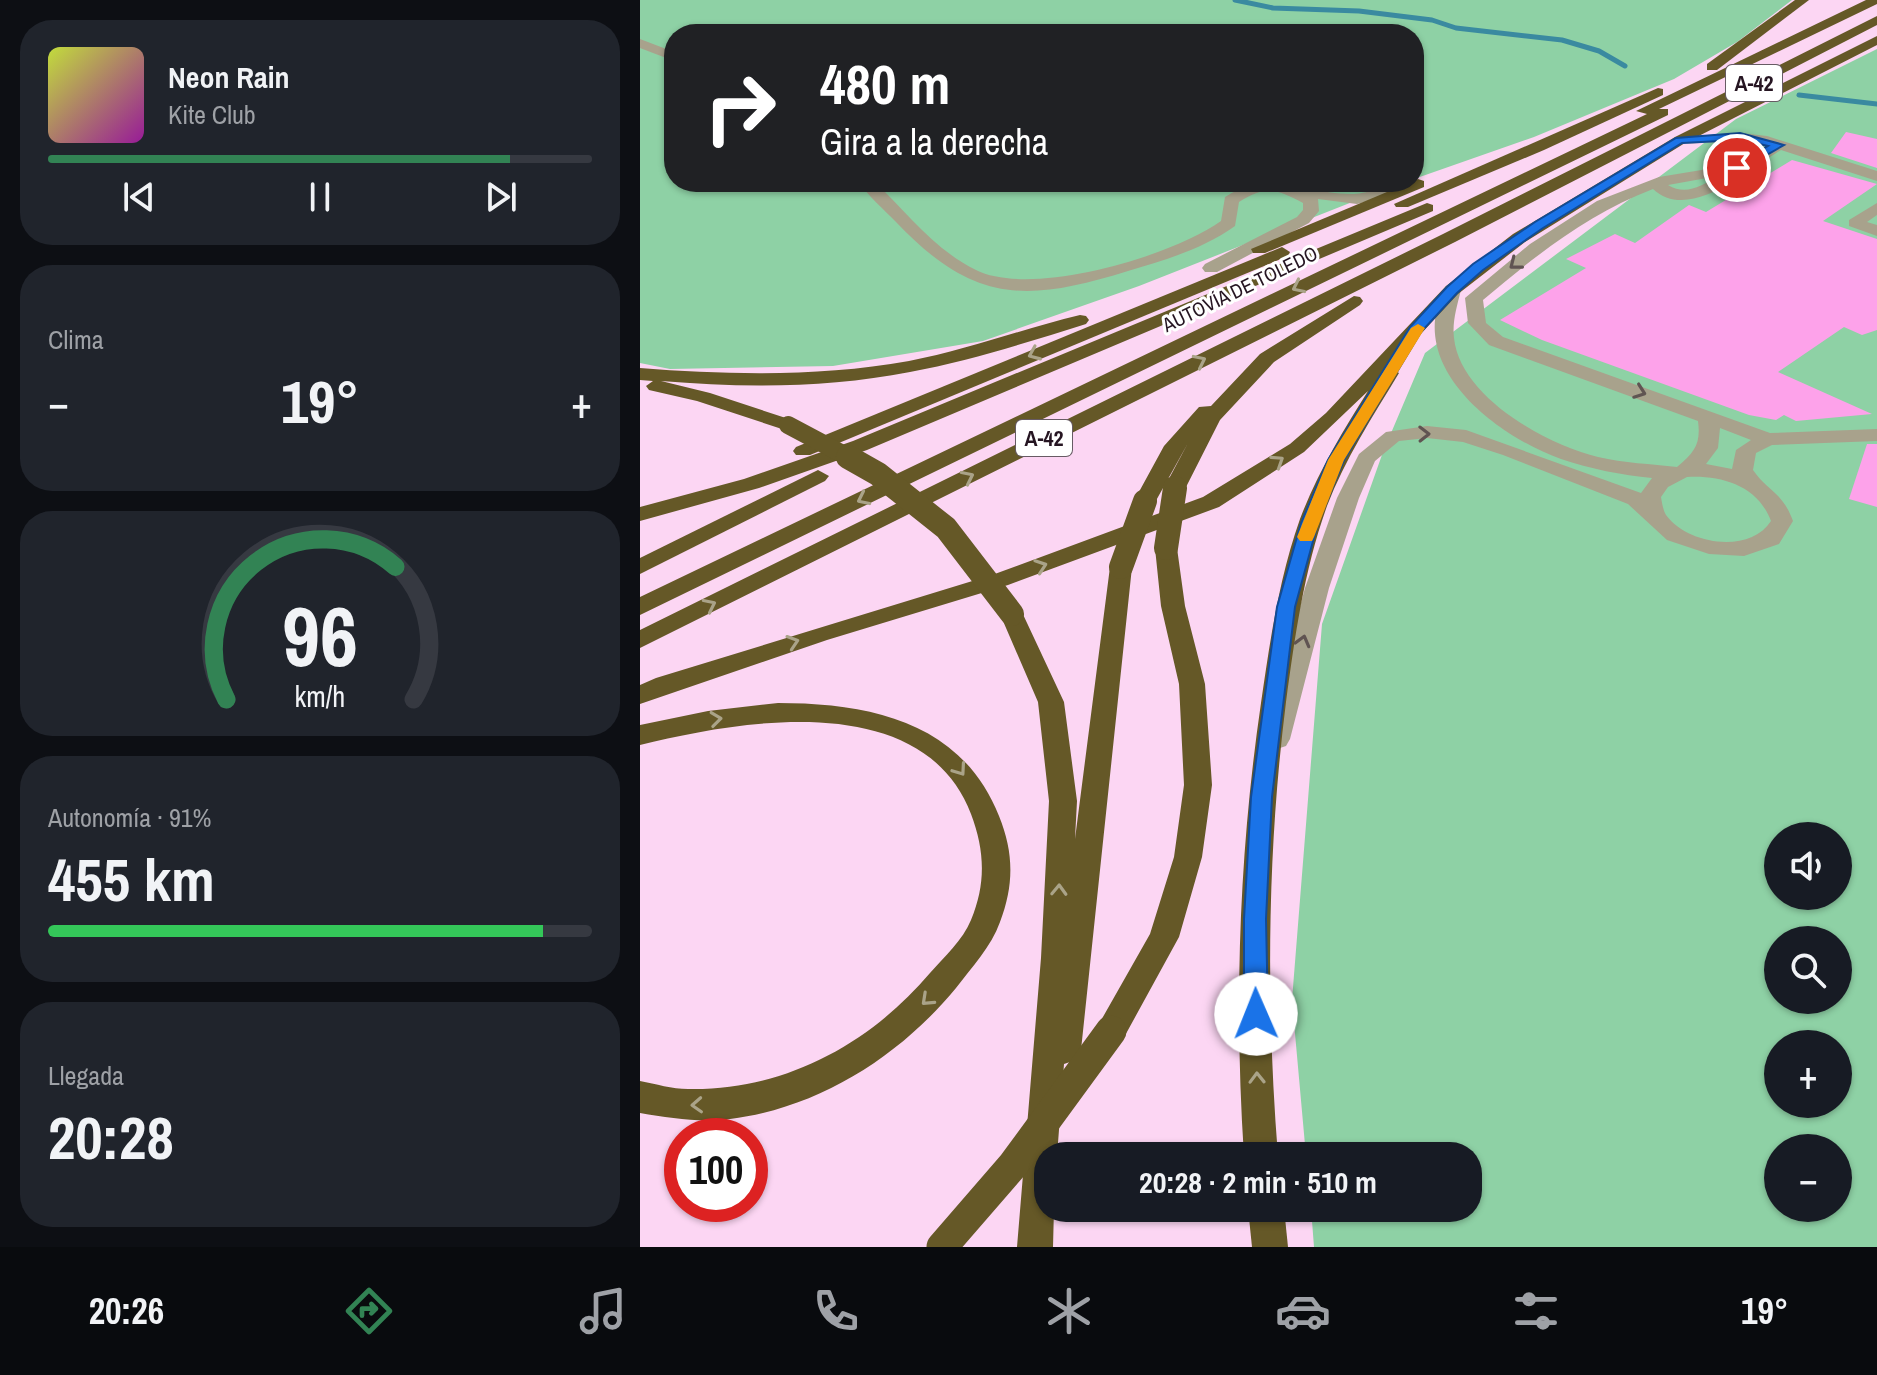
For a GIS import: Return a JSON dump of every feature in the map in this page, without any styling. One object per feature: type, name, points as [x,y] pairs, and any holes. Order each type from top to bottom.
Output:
[{"type":"highway","points":[[1711,68],[1803,0]]},
{"type":"highway","points":[[640,514],[714,497],[809,467],[942,414],[1545,157],[1876,0]]},
{"type":"highway","name":"A-42","points":[[1856,9],[1877,7]]},
{"type":"highway","points":[[640,500],[706,485],[797,454],[1539,147],[1711,68],[1856,9]]},
{"type":"highway","name":"AUTOVÍA DE TOLEDO","points":[[640,607],[1368,253],[1856,9]]},
{"type":"highway","name":"AUTOVÍA DE TOLEDO","points":[[640,640],[1449,238],[1877,20]]},
{"type":"highway","points":[[640,695],[818,634],[1000,580],[1211,502],[1297,448],[1333,417],[1452,290],[1519,238],[1680,140],[1877,40]]},
{"type":"highway","points":[[1424,182],[1571,131]]},
{"type":"highway","points":[[1368,253],[1385,237],[1545,157]]},
{"type":"highway","points":[[640,374],[782,379],[884,371],[1015,341],[1089,317],[1397,192]]},
{"type":"highway","points":[[1054,1142],[1121,567],[1145,501],[1174,446],[1200,416],[1267,358],[1335,311],[1389,282],[1449,238]]},
{"type":"highway","points":[[1260,1142],[1255,919],[1261,797],[1286,607],[1310,523],[1336,460],[1415,330]]},
{"type":"highway","points":[[942,1247],[1013,1165],[1111,1031],[1164,937],[1188,857],[1198,785],[1192,684],[1173,606],[1166,548],[1175,488],[1211,418],[1267,358]]},
{"type":"highway","points":[[640,383],[703,397],[788,425],[878,474],[946,528],[1012,614],[1051,702],[1063,801],[1056,958],[1035,1247]]},
{"type":"highway","points":[[640,567],[942,414]]},
{"type":"highway","points":[[640,735],[704,720],[779,712],[846,717],[906,731],[952,759],[984,804],[999,862],[984,926],[934,995],[876,1044],[824,1075],[752,1102],[670,1106],[640,1097]]},
{"type":"highway","points":[[1045,1247],[1047,1222]]},
{"type":"highway","points":[[1267,1222],[1270,1247]]},
{"type":"street","points":[[640,43],[664,53]]},
{"type":"street","points":[[1746,107],[1746,124],[1762,139]]},
{"type":"street","points":[[1680,140],[1762,139],[1877,176]]},
{"type":"street","points":[[1778,145],[1737,168],[1664,180],[1594,208],[1516,263],[1474,298],[1473,315],[1480,331],[1496,341],[1768,439],[1877,435]]},
{"type":"street","points":[[876,192],[950,263],[981,278],[1025,285],[1056,284],[1095,277],[1193,244],[1217,233],[1229,223],[1231,200],[1243,192]]},
{"type":"street","points":[[1211,268],[1303,220],[1311,211],[1311,201],[1296,192]]},
{"type":"street","points":[[1312,192],[1333,198],[1356,199],[1386,192]]},
{"type":"street","points":[[1877,208],[1855,223],[1877,231]]},
{"type":"street","points":[[1452,290],[1443,332],[1448,357],[1464,384],[1503,422],[1546,448],[1586,462],[1645,471],[1718,472],[1751,483]]},
{"type":"street","points":[[1654,515],[1650,497],[1658,482],[1703,458],[1712,442],[1708,417]]},
{"type":"street","points":[[1261,797],[1317,588],[1348,498],[1366,458],[1393,436],[1427,432],[1466,436],[1587,478],[1636,499],[1675,535],[1709,547],[1744,549],[1771,539],[1782,521],[1774,501],[1751,483],[1742,470],[1746,450],[1768,439]]},
{"type":"green space","points":[[640,0],[1792,0],[1737,42],[1674,79],[1534,137],[1424,176],[1424,24],[664,24],[664,192],[1378,192],[1139,286],[983,341],[833,366],[670,369],[640,363]]},
{"type":"green space","points":[[1877,49],[1877,1247],[1314,1247],[1312,1222],[1482,1222],[1482,1142],[1305,1142],[1292,1000],[1322,624],[1383,452],[1425,353],[1736,119]]},
{"type":"building","points":[[1846,132],[1877,139],[1877,168],[1831,153]]},
{"type":"building","points":[[1792,160],[1877,184],[1823,221],[1877,239],[1877,330],[1862,335],[1844,327],[1778,372],[1872,414],[1796,421],[1784,415],[1776,420],[1749,415],[1542,340],[1500,320],[1586,268],[1566,259],[1615,234],[1635,243],[1689,205],[1706,212]]},
{"type":"building","points":[[1867,444],[1877,444],[1877,507],[1849,499]]},
{"type":"waterway","points":[[1235,0],[1273,8],[1359,11],[1432,20],[1456,28],[1562,40],[1599,51],[1625,66]]},
{"type":"waterway","points":[[1799,95],[1877,104]]},
{"type":"slow traffic","points":[[1306,537],[1336,460],[1418,328]]},
{"type":"route","points":[[1256,1014],[1255,919],[1261,797],[1286,607],[1310,523],[1336,460],[1415,330],[1478,267],[1539,225],[1680,140],[1740,137],[1762,139],[1778,145],[1737,168]]}]
